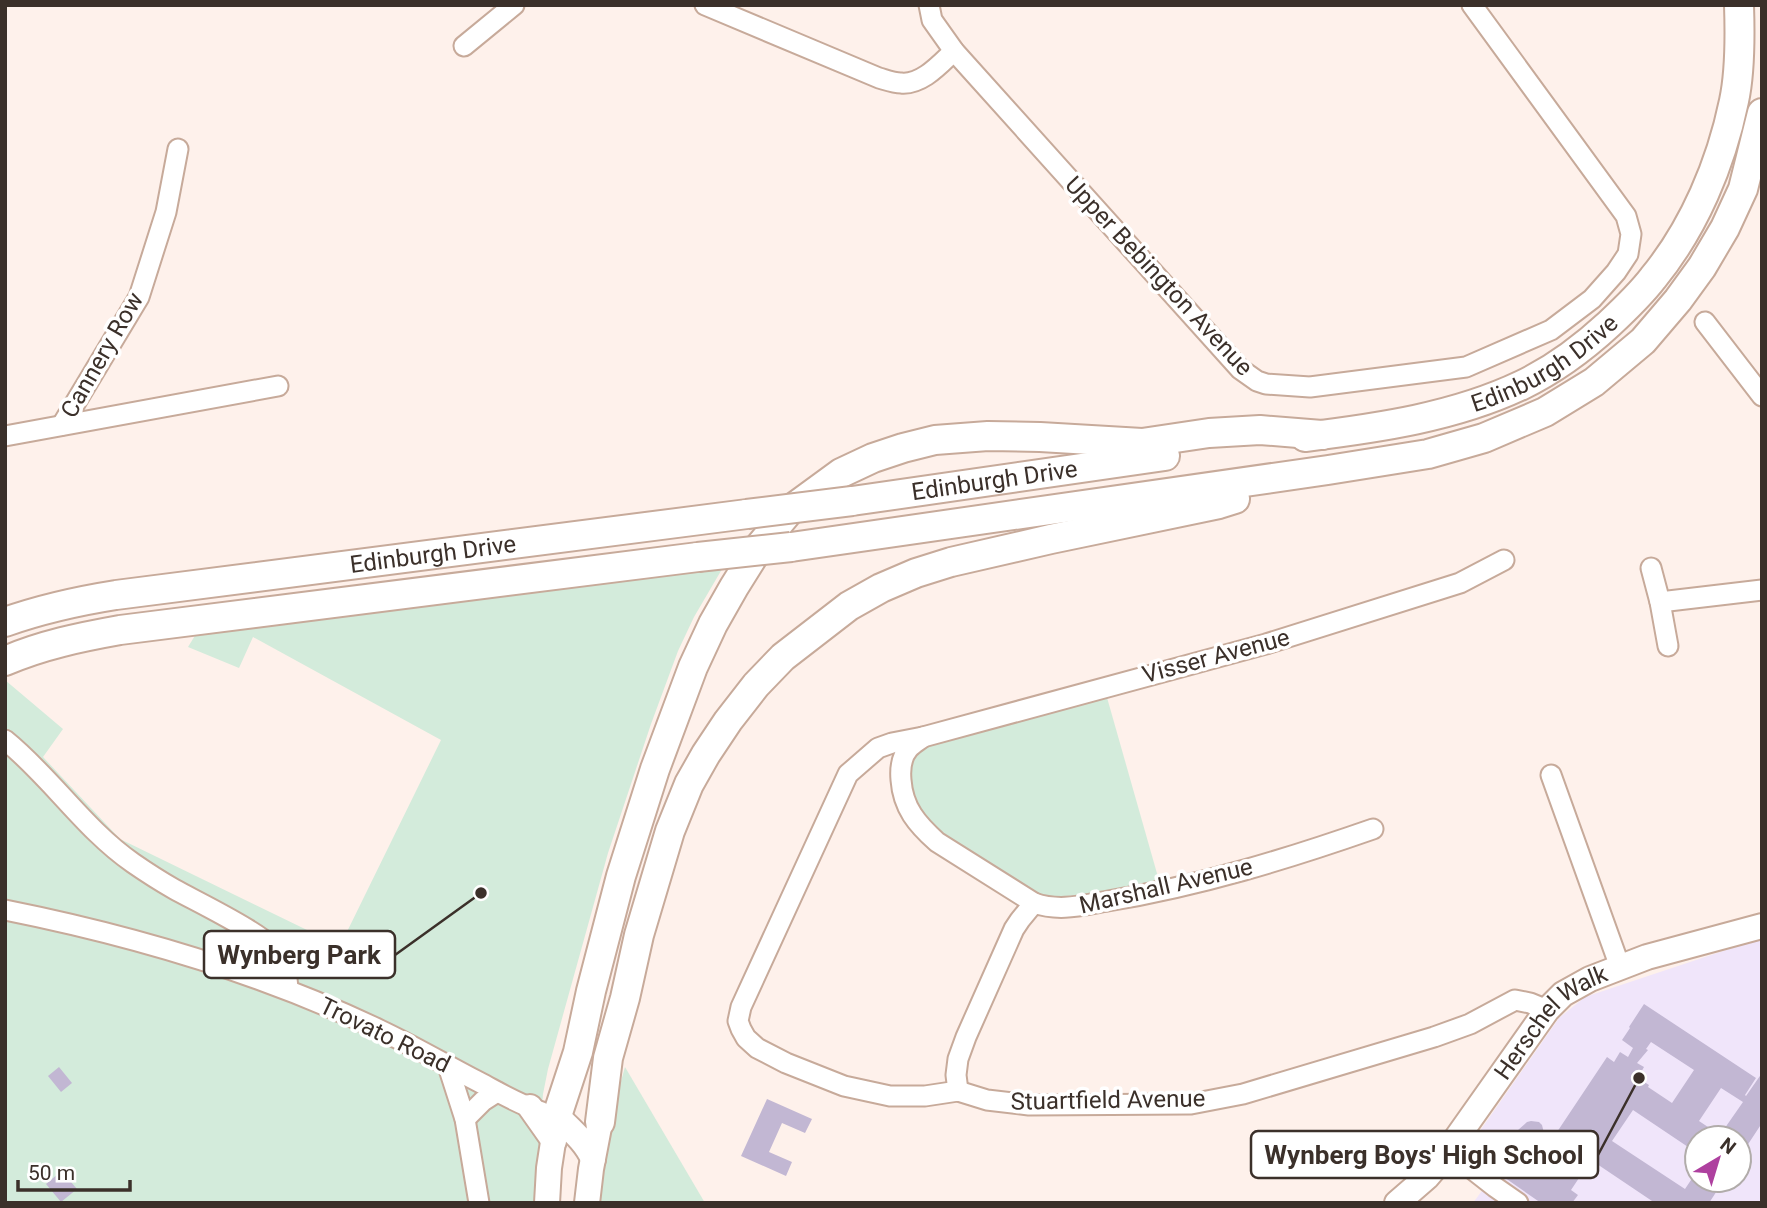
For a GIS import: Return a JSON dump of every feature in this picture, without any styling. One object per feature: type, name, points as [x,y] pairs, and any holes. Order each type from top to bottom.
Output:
[{"type":"highway","name":"Edinburgh Drive","points":[[5,622],[80,600],[852,501],[1322,435],[1425,417],[1473,405],[1522,385],[1590,341],[1654,278],[1683,236],[1707,188],[1722,148],[1735,98],[1740,33],[1738,5]]},
{"type":"highway","name":"Edinburgh Drive","points":[[5,662],[28,651],[82,636],[120,630],[791,547],[1328,470],[1428,454],[1484,438],[1545,412],[1594,382],[1643,341],[1702,267],[1725,228],[1742,189],[1762,113]]},
{"type":"highway","points":[[556,1129],[578,1052],[621,876],[655,769],[693,667],[734,587],[759,547],[789,511],[841,473],[883,454],[935,440],[988,436],[1142,443],[1209,433],[1260,430],[1322,435]]},
{"type":"highway","points":[[600,1122],[608,1058],[639,935],[670,831],[689,784],[706,754],[756,685],[783,657],[849,606],[916,573],[1026,544],[1219,504],[1328,470]]},
{"type":"highway","points":[[556,1129],[589,1099],[608,1058]]},
{"type":"main road","name":"Herschel Walk","points":[[1397,1203],[1427,1177],[1449,1151],[1547,1010],[1563,994],[1590,979],[1647,957],[1762,926]]},
{"type":"main road","points":[[530,1107],[556,1129],[578,1136],[593,1159]]},
{"type":"main road","points":[[587,1203],[600,1122]]},
{"type":"main road","points":[[547,1203],[549,1168],[556,1129]]},
{"type":"street","points":[[464,46],[514,5]]},
{"type":"street","points":[[705,5],[879,78],[902,84],[921,78],[954,51]]},
{"type":"street","name":"Upper Bebington Avenue","points":[[929,5],[932,20],[954,51],[1240,369],[1266,384],[1310,387],[1466,368],[1551,330],[1592,299],[1628,254],[1631,234],[1626,216],[1472,5]]},
{"type":"street","name":"Cannery Row","points":[[5,436],[62,425],[139,297],[166,212],[178,149]]},
{"type":"street","points":[[1705,322],[1762,396]]},
{"type":"street","points":[[62,425],[278,386]]},
{"type":"street","name":"Visser Avenue","points":[[923,737],[1266,644],[1460,583],[1504,560]]},
{"type":"street","points":[[1651,568],[1668,646]]},
{"type":"street","points":[[1660,602],[1762,590]]},
{"type":"street","points":[[923,737],[909,748],[901,768],[904,800],[923,830],[937,842],[1034,903],[1014,929],[965,1037],[958,1059],[958,1091]]},
{"type":"street","name":"Stuartfield Avenue","points":[[923,737],[878,748],[848,774],[741,1007],[738,1021],[746,1038],[757,1048],[786,1063],[844,1086],[890,1096],[925,1096],[958,1091],[987,1100],[1029,1105],[1191,1104],[1243,1094],[1434,1037],[1470,1024],[1515,1000],[1547,1010]]},
{"type":"street","points":[[5,740],[104,841],[171,887],[274,946],[282,957],[288,989]]},
{"type":"street","points":[[848,774],[864,763],[879,762],[901,768]]},
{"type":"street","points":[[1551,775],[1620,967]]},
{"type":"street","name":"Marshall Avenue","points":[[1034,903],[1047,908],[1065,908],[1167,891],[1373,829]]},
{"type":"street","name":"Trovato Road","points":[[5,910],[138,940],[288,989],[380,1030],[530,1107]]},
{"type":"street","points":[[448,1066],[465,1119],[479,1203]]},
{"type":"street","points":[[465,1119],[497,1091]]},
{"type":"street","points":[[1449,1151],[1518,1203]]},
{"type":"shaded area","points":[[1762,940],[1762,1203],[1473,1203],[1492,1177],[1463,1155],[1559,1018],[1585,997]]},
{"type":"green space","points":[[725,564],[678,651],[608,853],[548,1069],[543,1094],[534,1203],[5,1203],[5,680],[63,729],[43,757],[120,839],[340,946],[441,740],[253,637],[239,668],[188,647],[196,634],[368,614]]},
{"type":"green space","points":[[1104,687],[1162,891],[1059,911],[921,825],[903,762],[910,749]]},
{"type":"green space","points":[[625,1067],[705,1203],[600,1203],[612,1113]]},
{"type":"building","points":[[1644,1004],[1756,1078],[1746,1096],[1762,1073],[1762,1123],[1753,1137],[1753,1124],[1728,1124],[1743,1102],[1721,1088],[1699,1121],[1704,1124],[1683,1124],[1683,1144],[1633,1110],[1612,1141],[1683,1188],[1683,1194],[1715,1194],[1709,1203],[1655,1203],[1597,1164],[1592,1172],[1549,1144],[1607,1057],[1614,1062],[1620,1052],[1628,1057],[1633,1048],[1622,1040]],"holes":[[[1651,1042],[1694,1070],[1672,1103],[1638,1078],[1644,1067],[1637,1063]]]},
{"type":"building","points":[[59,1067],[72,1083],[61,1092],[48,1076]]},
{"type":"building","points":[[767,1099],[812,1119],[805,1133],[782,1123],[769,1152],[792,1162],[786,1176],[741,1156]]},
{"type":"building","points":[[1531,1121],[1539,1122],[1544,1133],[1542,1138],[1539,1135],[1524,1158],[1550,1176],[1562,1158],[1583,1172],[1571,1190],[1578,1195],[1572,1203],[1541,1203],[1488,1166],[1493,1152]]},
{"type":"building","points":[[64,1169],[74,1180],[71,1182],[77,1189],[61,1202],[46,1184]]},
{"type":"place","name":"Wynberg Park","points":[[481,893]]},
{"type":"place","name":"Wynberg Boys' High School","points":[[1639,1078]]}]
